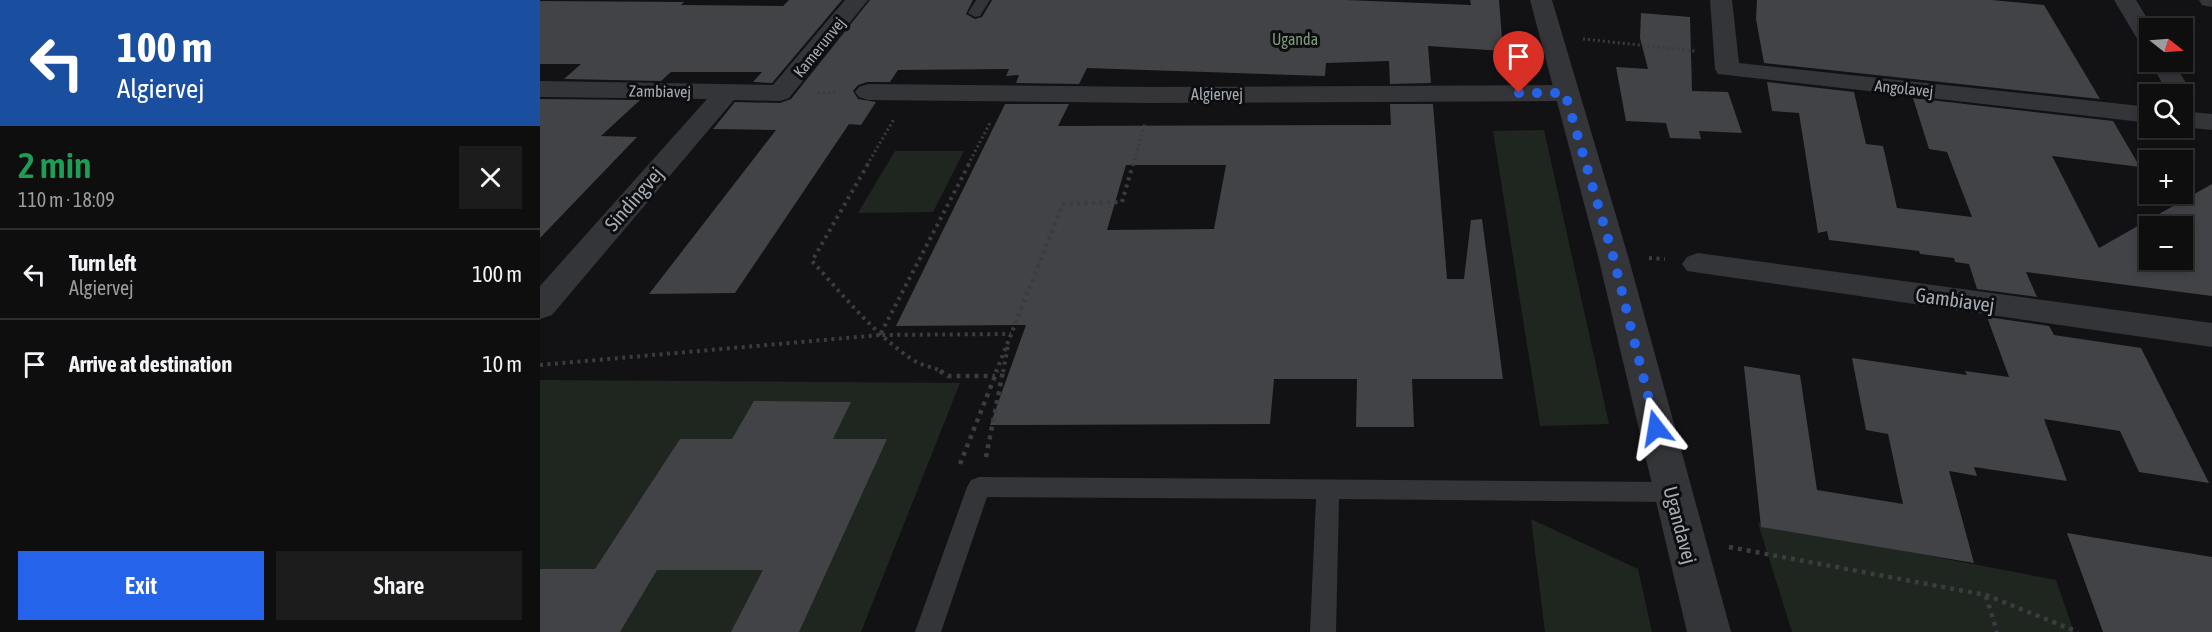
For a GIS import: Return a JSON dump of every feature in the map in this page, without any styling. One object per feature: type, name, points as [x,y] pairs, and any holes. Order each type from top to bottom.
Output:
[{"type":"street","name":"Kamerunvej","points":[[780,93],[857,0]]},
{"type":"street","name":"Ugandavej","points":[[1541,0],[1565,93],[1613,256],[1709,632]]},
{"type":"street","points":[[1721,0],[1726,54]]},
{"type":"street","points":[[2126,0],[2139,23]]},
{"type":"street","name":"Angolavej","points":[[1726,54],[1727,69],[2139,115]]},
{"type":"street","name":"Zambiavej","points":[[540,89],[780,93]]},
{"type":"street","name":"Sindingvej","points":[[540,307],[728,91]]},
{"type":"street","name":"Algiervej","points":[[868,92],[1005,94],[1565,93]]},
{"type":"street","name":"Gambiavej","points":[[1698,264],[2212,335]]},
{"type":"lane","points":[[975,13],[983,0]]},
{"type":"lane","points":[[928,632],[979,487],[1672,492]]},
{"type":"lane","points":[[1323,632],[1328,490]]},
{"type":"path","points":[[1550,36],[1726,54]]},
{"type":"path","points":[[780,93],[868,92]]},
{"type":"path","points":[[910,93],[812,261],[880,335],[920,366],[938,367],[948,376],[995,376]]},
{"type":"path","points":[[880,335],[1005,94]]},
{"type":"path","points":[[979,487],[1011,334],[1063,204],[1122,202],[1152,94]]},
{"type":"path","points":[[1613,256],[1681,260],[1698,264]]},
{"type":"path","points":[[540,365],[880,335],[1011,334]]},
{"type":"path","points":[[1684,538],[1986,595],[2078,632]]},
{"type":"path","points":[[1986,595],[1996,632]]},
{"type":"shaded area","points":[[1544,130],[1609,424],[1540,426],[1493,131]]},
{"type":"shaded area","points":[[895,151],[964,151],[933,212],[858,213]]},
{"type":"shaded area","points":[[540,380],[960,383],[861,632],[540,632]]},
{"type":"shaded area","points":[[1531,519],[1638,569],[1652,632],[1545,632]]},
{"type":"shaded area","points":[[1758,523],[2056,580],[2074,632],[1792,632]]},
{"type":"building","points":[[789,0],[842,0],[772,83],[753,82],[762,72],[671,72],[661,81],[564,79],[581,64],[540,64],[540,1],[684,2],[681,5],[783,6]]},
{"type":"building","name":"Uganda","points":[[870,0],[973,0],[966,14],[975,19],[982,17],[992,0],[1346,0],[1471,5],[1470,0],[1499,0],[1503,51],[1428,46],[1431,83],[1390,84],[1389,61],[1326,63],[1325,76],[1087,68],[1079,84],[1016,83],[1019,75],[1006,76],[1009,69],[898,70],[890,82],[867,82],[858,85],[853,91],[858,99],[876,102],[861,125],[849,124],[735,293],[649,294],[776,130],[713,129],[735,102],[780,103],[791,99]]},
{"type":"building","points":[[1757,0],[1992,0],[2044,5],[2100,99],[1764,63],[1756,19]]},
{"type":"building","points":[[1641,13],[1690,17],[1692,91],[1728,92],[1742,133],[1699,131],[1701,139],[1670,138],[1666,123],[1626,121],[1616,67],[1648,69],[1640,38]]},
{"type":"building","points":[[1767,82],[1854,92],[1866,144],[1883,146],[1897,208],[1972,217],[1947,152],[1929,149],[1913,98],[2113,121],[2139,167],[2052,156],[2099,248],[2139,225],[2139,270],[2193,270],[2193,216],[2156,216],[2177,204],[2193,204],[2193,195],[2212,184],[2212,296],[2026,272],[2037,297],[1977,289],[1969,264],[1955,262],[1954,258],[1920,254],[1919,251],[1829,240],[1827,231],[1818,233],[1799,113],[1772,111]]},
{"type":"building","points":[[540,99],[640,100],[601,136],[637,137],[540,238]]},
{"type":"building","points":[[1005,104],[1069,104],[1058,126],[1391,125],[1390,104],[1433,104],[1447,279],[1464,279],[1471,220],[1482,219],[1503,379],[1412,379],[1414,427],[1356,427],[1357,379],[1274,379],[1270,424],[990,425],[1026,325],[896,326]],"holes":[[[1126,165],[1226,165],[1214,229],[1107,230]]]},
{"type":"building","points":[[1987,317],[2049,326],[2054,335],[2141,348],[2209,483],[2139,472],[2120,431],[2044,419],[2067,481],[1974,467],[1977,476],[1949,471],[1974,563],[1761,527],[1744,366],[1800,375],[1817,490],[1903,504],[1888,434],[1866,430],[1852,358],[1967,375],[1965,371],[2009,377]]},
{"type":"building","points":[[754,401],[851,402],[833,439],[887,439],[799,632],[731,632],[763,570],[657,570],[620,632],[540,632],[540,569],[595,569],[680,439],[732,439]]},
{"type":"building","points":[[2067,533],[2212,557],[2212,632],[2103,632]]},
{"type":"route","points":[[1519,93],[1565,93],[1613,256],[1656,428]]}]
